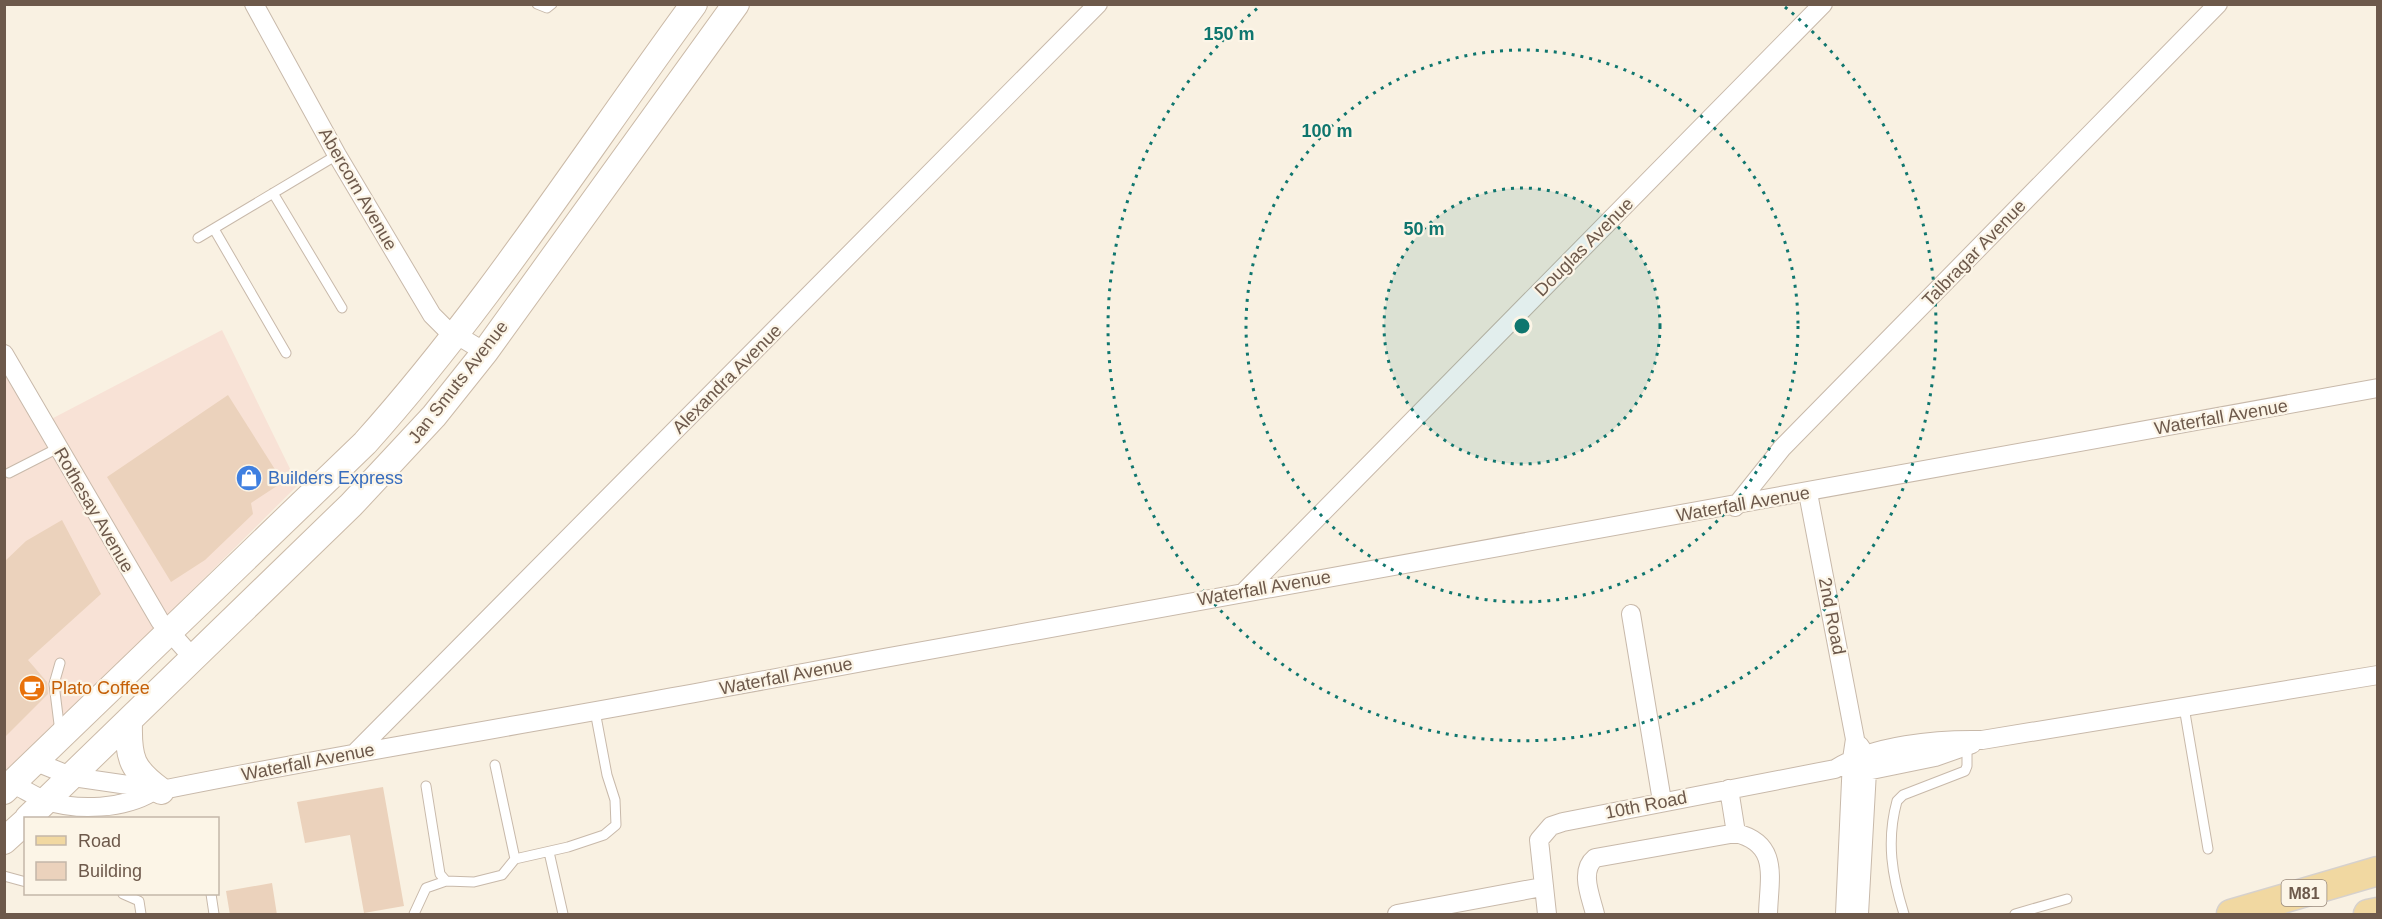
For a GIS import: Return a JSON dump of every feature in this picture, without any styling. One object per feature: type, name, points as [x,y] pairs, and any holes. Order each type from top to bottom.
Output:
[{"type":"main road","name":"Jan Smuts Avenue","points":[[9,788],[365,443],[455,334],[694,4]]},
{"type":"main road","name":"Jan Smuts Avenue","points":[[30,817],[194,659],[396,458],[434,416],[485,352],[736,4]]},
{"type":"main road","points":[[129,723],[129,750],[136,770],[157,792]]},
{"type":"main road","name":"Jan Smuts Avenue","points":[[4,841],[24,823]]},
{"type":"main road","name":"M81","points":[[2231,915],[2378,871]]},
{"type":"main road","points":[[2368,915],[2378,912]]},
{"type":"street","name":"Abercorn Avenue","points":[[254,4],[337,155],[432,315],[455,334],[485,352]]},
{"type":"street","name":"Alexandra Avenue","points":[[355,753],[1098,4]]},
{"type":"street","name":"Douglas Avenue","points":[[1245,591],[1823,4]]},
{"type":"street","name":"Talbragar Avenue","points":[[1734,507],[1782,448],[2218,4]]},
{"type":"street","name":"Rothesay Avenue","points":[[4,354],[119,554],[169,634],[194,659]]},
{"type":"street","name":"Waterfall Avenue","points":[[9,788],[75,812],[140,800],[157,792],[355,753],[1245,591],[1734,507],[2378,388]]},
{"type":"street","name":"2nd Road","points":[[1808,493],[1855,739],[1845,915]]},
{"type":"street","points":[[1631,614],[1662,801]]},
{"type":"street","name":"10th Road","points":[[1547,915],[1542,887],[1539,840],[1551,826],[1662,801],[1854,765],[1946,740],[1974,743],[2378,675]]},
{"type":"street","name":"Waterfall Avenue","points":[[36,762],[73,777],[142,787],[157,792]]},
{"type":"street","name":"2nd Road","points":[[1854,765],[1859,915]]},
{"type":"street","points":[[1729,789],[1736,833]]},
{"type":"street","points":[[1595,915],[1586,871],[1589,863],[1595,858],[1736,833],[1761,842],[1766,852],[1769,866],[1768,915]]},
{"type":"street","points":[[1397,915],[1542,887]]},
{"type":"lane","points":[[537,4],[547,8],[552,4]]},
{"type":"lane","points":[[198,238],[337,155]]},
{"type":"lane","points":[[273,193],[342,308]]},
{"type":"lane","points":[[214,229],[286,353]]},
{"type":"lane","points":[[9,473],[58,447]]},
{"type":"lane","points":[[60,663],[56,674],[54,696],[61,737]]},
{"type":"lane","points":[[2184,707],[2208,849]]},
{"type":"lane","points":[[414,915],[426,888],[446,881],[474,882],[502,875],[515,859],[549,852],[604,835],[616,825],[615,800],[607,775],[595,711]]},
{"type":"lane","points":[[1904,915],[1890,866],[1897,801],[1903,795],[1965,771],[1974,743]]},
{"type":"lane","points":[[495,765],[515,859]]},
{"type":"lane","points":[[426,786],[440,874],[446,881]]},
{"type":"lane","points":[[549,852],[563,915]]},
{"type":"lane","points":[[4,876],[24,881]]},
{"type":"lane","points":[[125,895],[139,901],[141,915]]},
{"type":"lane","points":[[210,895],[214,915]]},
{"type":"lane","points":[[2015,915],[2067,899]]},
{"type":"shaded area","points":[[222,330],[298,485],[5,771],[4,373],[36,427]]},
{"type":"building","points":[[228,395],[283,482],[251,503],[253,514],[205,560],[171,582],[107,477]]},
{"type":"building","points":[[62,520],[101,594],[28,660],[47,682],[48,694],[4,738],[4,562],[26,541]]},
{"type":"building","points":[[383,787],[404,906],[364,913],[350,835],[305,843],[297,802]]},
{"type":"building","points":[[272,883],[277,915],[230,915],[226,891]]},
{"type":"place","name":"Builders Express","points":[[249,478]]},
{"type":"place","name":"Plato Coffee","points":[[32,688]]}]
